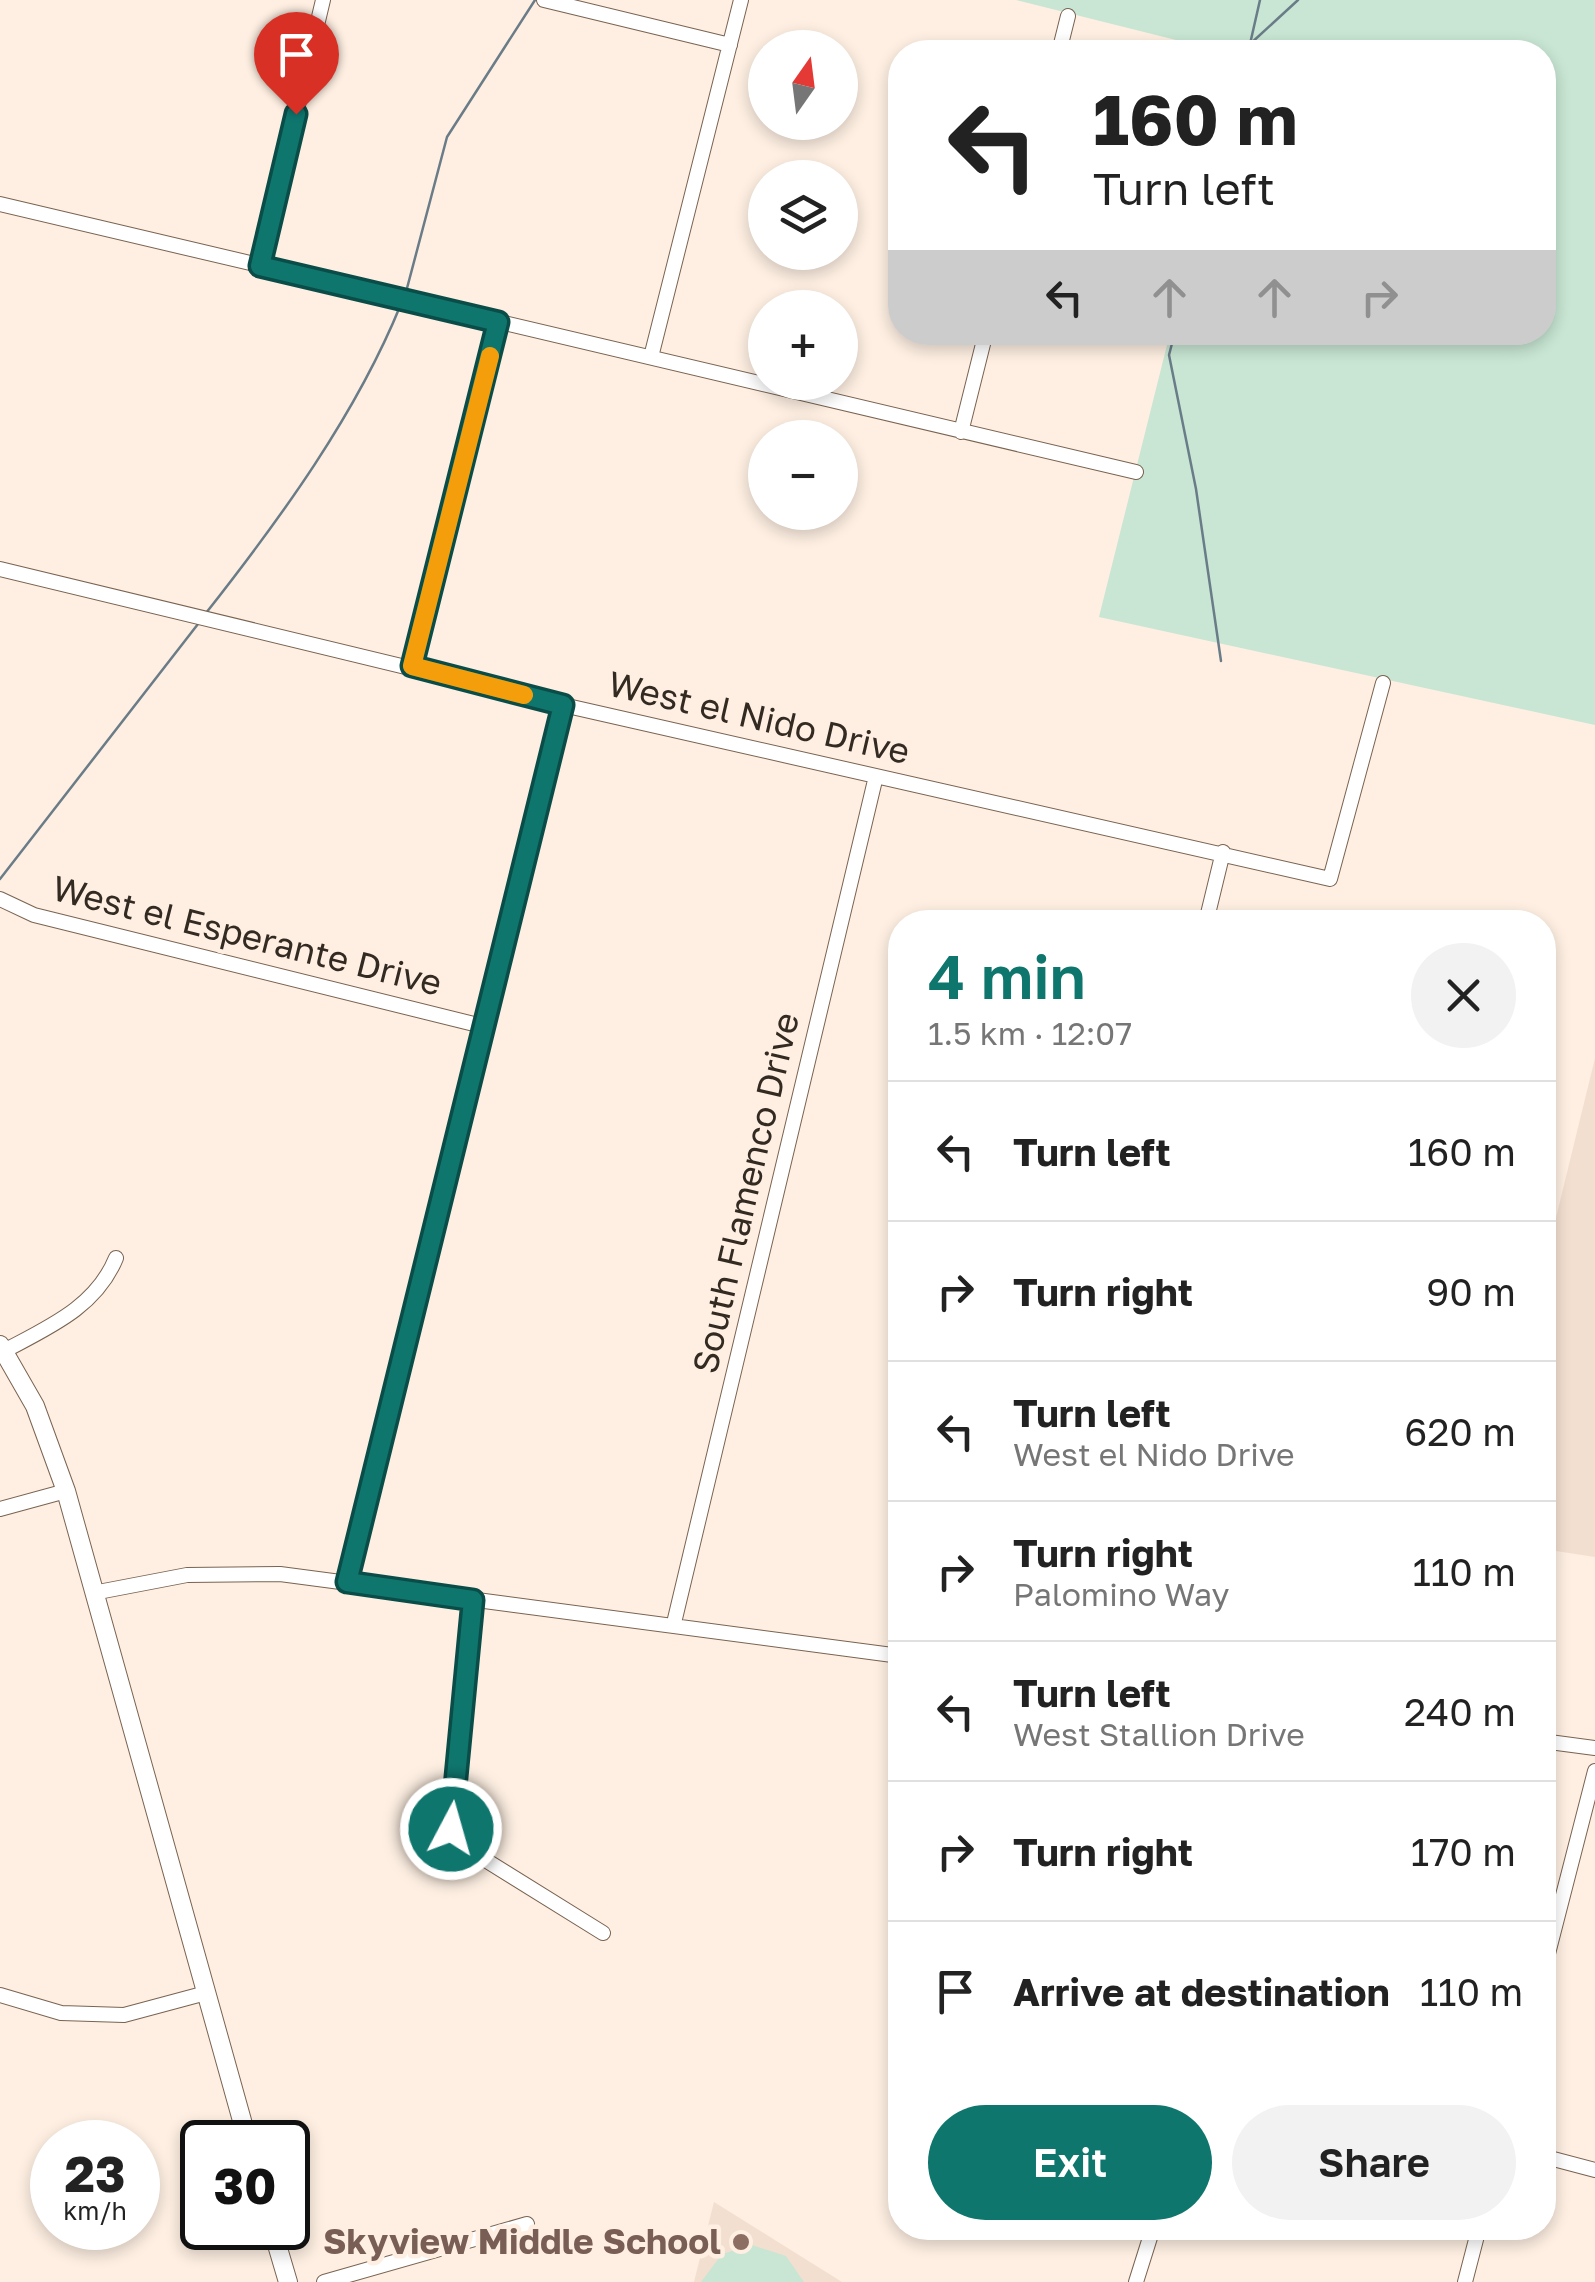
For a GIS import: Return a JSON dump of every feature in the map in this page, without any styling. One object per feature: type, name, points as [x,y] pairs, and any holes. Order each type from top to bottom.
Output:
[{"type":"main road","points":[[2,1348],[34,1406],[66,1492],[242,2120]]},
{"type":"main road","points":[[279,2250],[288,2282]]},
{"type":"street","points":[[260,266],[323,0]]},
{"type":"street","points":[[544,0],[730,45]]},
{"type":"street","points":[[650,356],[740,0]]},
{"type":"street","points":[[1062,40],[1068,16]]},
{"type":"street","points":[[0,204],[1136,472]]},
{"type":"street","points":[[412,666],[498,322]]},
{"type":"street","points":[[961,432],[983,345]]},
{"type":"street","name":"West el Nido Drive","points":[[0,569],[563,705],[1330,879],[1384,684]]},
{"type":"street","points":[[347,1582],[563,705]]},
{"type":"street","name":"South Flamenco Drive","points":[[674,1624],[876,776]]},
{"type":"street","points":[[1209,910],[1223,852]]},
{"type":"street","name":"West el Esperante Drive","points":[[0,899],[34,914],[482,1026]]},
{"type":"street","points":[[2,1348],[72,1314],[106,1282],[116,1258]]},
{"type":"street","points":[[0,1509],[66,1492]]},
{"type":"street","points":[[93,1593],[218,1572],[347,1582],[888,1654]]},
{"type":"street","points":[[473,1600],[451,1829],[463,1846],[604,1934]]},
{"type":"street","points":[[1556,1743],[1595,1748]]},
{"type":"street","points":[[1556,1923],[1595,1771]]},
{"type":"street","points":[[0,1995],[61,2012],[124,2015],[206,1993]]},
{"type":"street","points":[[1556,2160],[1595,2170]]},
{"type":"street","points":[[324,2282],[526,2224]]},
{"type":"street","points":[[1136,2282],[1149,2240]]},
{"type":"street","points":[[1465,2282],[1476,2240]]},
{"type":"shaded area","points":[[1595,1058],[1595,1557],[1556,1551],[1556,1218]]},
{"type":"shaded area","name":"Skyview Middle School","points":[[714,2202],[842,2282],[694,2282]]},
{"type":"green space","points":[[1016,0],[1595,0],[1595,725],[1099,617],[1167,345],[1556,345],[1556,40],[1176,40]]},
{"type":"green space","points":[[752,2245],[786,2256],[804,2282],[701,2282],[722,2254]]},
{"type":"waterway","points":[[406,292],[447,137],[535,0]]},
{"type":"waterway","points":[[1251,40],[1260,0]]},
{"type":"waterway","points":[[1254,40],[1298,0]]},
{"type":"waterway","points":[[206,613],[261,541],[339,426],[401,304]]},
{"type":"waterway","points":[[1172,345],[1169,355],[1196,489],[1221,661]]},
{"type":"waterway","points":[[0,879],[198,624]]},
{"type":"slow traffic","points":[[490,356],[412,666],[524,695]]},
{"type":"place","name":"Skyview Middle School","points":[[741,2242]]},
{"type":"route","points":[[296,114],[260,266],[498,322],[412,666],[563,705],[347,1582],[473,1600],[451,1829]]}]
